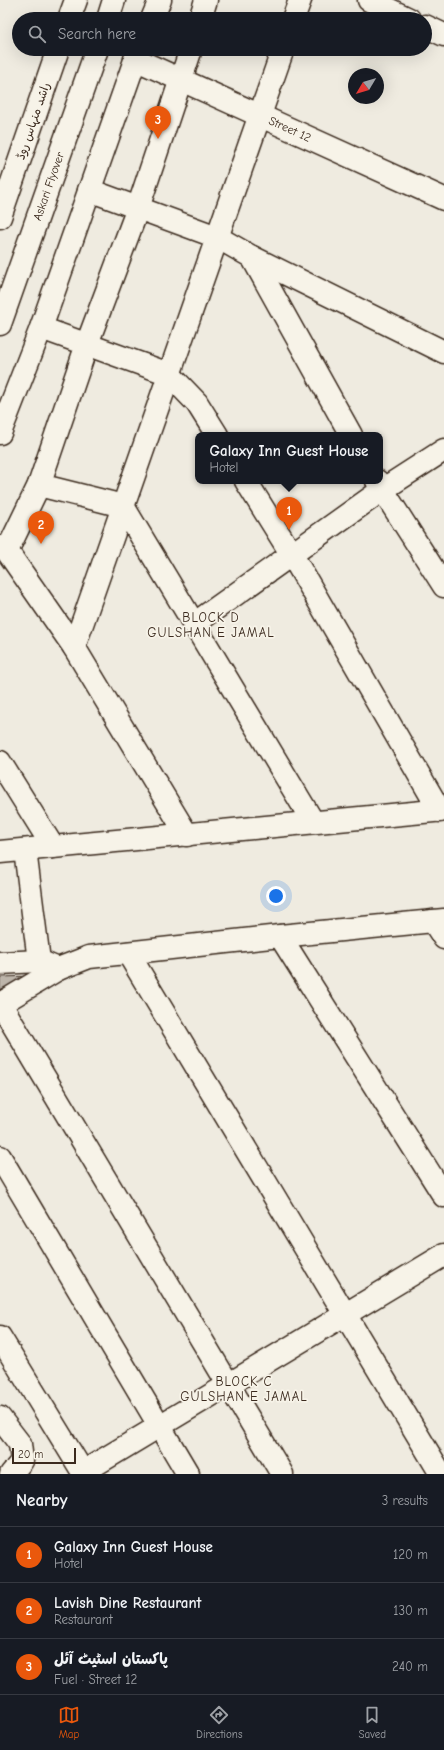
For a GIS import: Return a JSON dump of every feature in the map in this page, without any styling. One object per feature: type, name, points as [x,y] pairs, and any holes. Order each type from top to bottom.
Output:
[{"type":"street","points":[[72,12],[76,0]]},
{"type":"street","points":[[110,12],[114,0]]},
{"type":"street","points":[[155,12],[160,0]]},
{"type":"street","points":[[202,12],[206,0]]},
{"type":"street","points":[[296,12],[300,0]]},
{"type":"street","points":[[369,0],[395,12]]},
{"type":"street","points":[[432,29],[444,35]]},
{"type":"street","name":"راشد منہاس روڈ","points":[[0,217],[56,56]]},
{"type":"street","name":"Askari Flyover","points":[[0,324],[95,56]]},
{"type":"street","points":[[0,433],[42,328],[136,56]]},
{"type":"street","name":"Street 12","points":[[140,56],[182,80],[260,114],[444,199]]},
{"type":"street","points":[[186,835],[74,647],[3,549],[39,485],[88,344],[138,208],[189,56]]},
{"type":"street","points":[[74,647],[281,56]]},
{"type":"street","points":[[89,190],[217,237],[252,257],[444,352]]},
{"type":"street","points":[[252,257],[349,432]]},
{"type":"street","points":[[42,328],[169,374],[197,403],[215,432]]},
{"type":"street","points":[[194,624],[292,555],[380,486],[444,450]]},
{"type":"street","points":[[0,852],[442,810],[292,555],[248,484]]},
{"type":"street","points":[[39,485],[123,506],[313,822]]},
{"type":"street","points":[[380,486],[444,586]]},
{"type":"street","points":[[0,762],[53,847]]},
{"type":"street","points":[[25,850],[49,965]]},
{"type":"street","points":[[0,964],[49,965],[90,957],[280,936],[440,926]]},
{"type":"street","points":[[280,936],[444,1196]]},
{"type":"street","points":[[128,953],[441,1474]]},
{"type":"street","points":[[49,965],[0,1004],[282,1474]]},
{"type":"street","points":[[0,1157],[188,1474]]},
{"type":"street","points":[[0,1337],[84,1473],[228,1384],[444,1255]]},
{"type":"street","points":[[0,1418],[20,1444],[22,1461],[11,1474]]},
{"type":"building","points":[[32,976],[0,995],[0,977]]},
{"type":"place","name":"پاکستان اسٹیٹ آئل","points":[[158,139]]},
{"type":"place","name":"Galaxy Inn Guest House","points":[[289,530]]},
{"type":"place","name":"Lavish Dine Restaurant","points":[[41,544]]},
{"type":"district","name":"BLOCK D GULSHAN E JAMAL","points":[[211,624]]},
{"type":"district","name":"BLOCK C GULSHAN E JAMAL","points":[[244,1388]]}]
